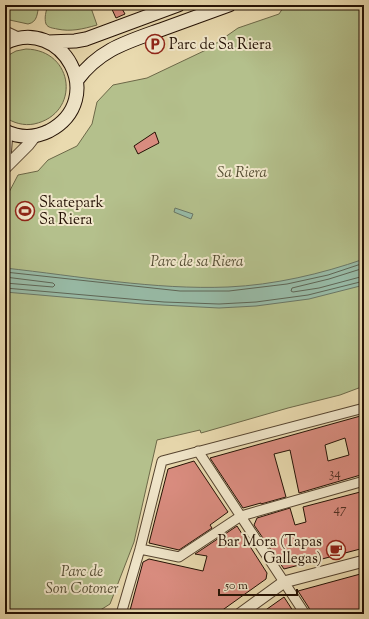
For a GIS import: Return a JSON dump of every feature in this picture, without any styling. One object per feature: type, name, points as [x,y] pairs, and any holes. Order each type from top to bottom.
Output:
[{"type":"main road","points":[[5,43],[18,38],[33,38],[48,42],[86,39],[178,5]]},
{"type":"main road","points":[[77,80],[95,60],[118,45],[229,5]]},
{"type":"main road","points":[[6,131],[20,136],[35,136],[42,134],[55,127],[72,110],[78,88],[77,80],[70,61],[64,54],[48,42]]},
{"type":"street","points":[[5,32],[18,38]]},
{"type":"street","points":[[5,158],[6,131]]},
{"type":"street","points":[[5,168],[35,136]]},
{"type":"street","points":[[121,614],[140,549],[162,460],[364,408]]},
{"type":"street","points":[[198,451],[305,614]]},
{"type":"street","points":[[140,549],[179,557],[241,516],[364,481]]},
{"type":"street","points":[[240,614],[284,582],[364,561]]},
{"type":"green space","points":[[5,5],[39,5],[34,21],[28,24],[5,19]]},
{"type":"green space","points":[[48,5],[90,5],[97,25],[72,30],[62,30],[49,27],[46,24],[45,19]]},
{"type":"green space","name":"Parc de sa Riera","points":[[285,5],[364,5],[364,386],[340,395],[201,433],[200,430],[157,440],[134,542],[110,604],[94,614],[5,614],[5,200],[18,175],[38,171],[48,160],[77,146],[92,124],[97,102],[113,85],[147,78],[208,49],[238,28],[279,14]]},
{"type":"green space","points":[[26,49],[42,52],[55,60],[62,71],[66,83],[65,96],[59,108],[49,118],[30,125],[19,124],[5,117],[5,57],[16,51]]},
{"type":"water","points":[[175,208],[193,214],[191,219],[174,212]]},
{"type":"water","points":[[364,259],[364,285],[309,299],[256,306],[219,308],[143,304],[5,292],[5,268],[116,282],[172,286],[228,287],[263,284],[297,278]]},
{"type":"building","points":[[110,5],[120,5],[125,14],[116,18]]},
{"type":"building","points":[[155,132],[159,143],[138,154],[134,146]]},
{"type":"building","points":[[364,415],[364,474],[299,493],[290,450],[274,454],[286,497],[261,504],[243,508],[210,458]],"holes":[[[345,438],[349,455],[328,461],[325,445]]]},
{"type":"building","points":[[194,461],[228,512],[210,525],[212,528],[179,550],[149,543],[168,469]]},
{"type":"building","points":[[364,491],[364,548],[284,569],[254,525],[257,518],[290,508],[295,525],[306,522],[303,507]]},
{"type":"building","points":[[237,526],[267,573],[266,579],[217,614],[129,614],[143,562],[149,559],[203,571],[207,556],[195,554]]},
{"type":"building","points":[[364,573],[364,614],[311,614],[309,608],[298,591]]},
{"type":"building","points":[[284,597],[295,614],[260,614]]},
{"type":"place","name":"Parc de Sa Riera","points":[[155,44]]},
{"type":"place","name":"Skatepark Sa Riera","points":[[25,211]]},
{"type":"place","name":"Bar Mora (Tapas Gallegas)","points":[[336,550]]},
{"type":"park label","name":"Sa Riera","points":[[242,172]]},
{"type":"park label","name":"Parc de Son Cotoner","points":[[82,580]]}]
